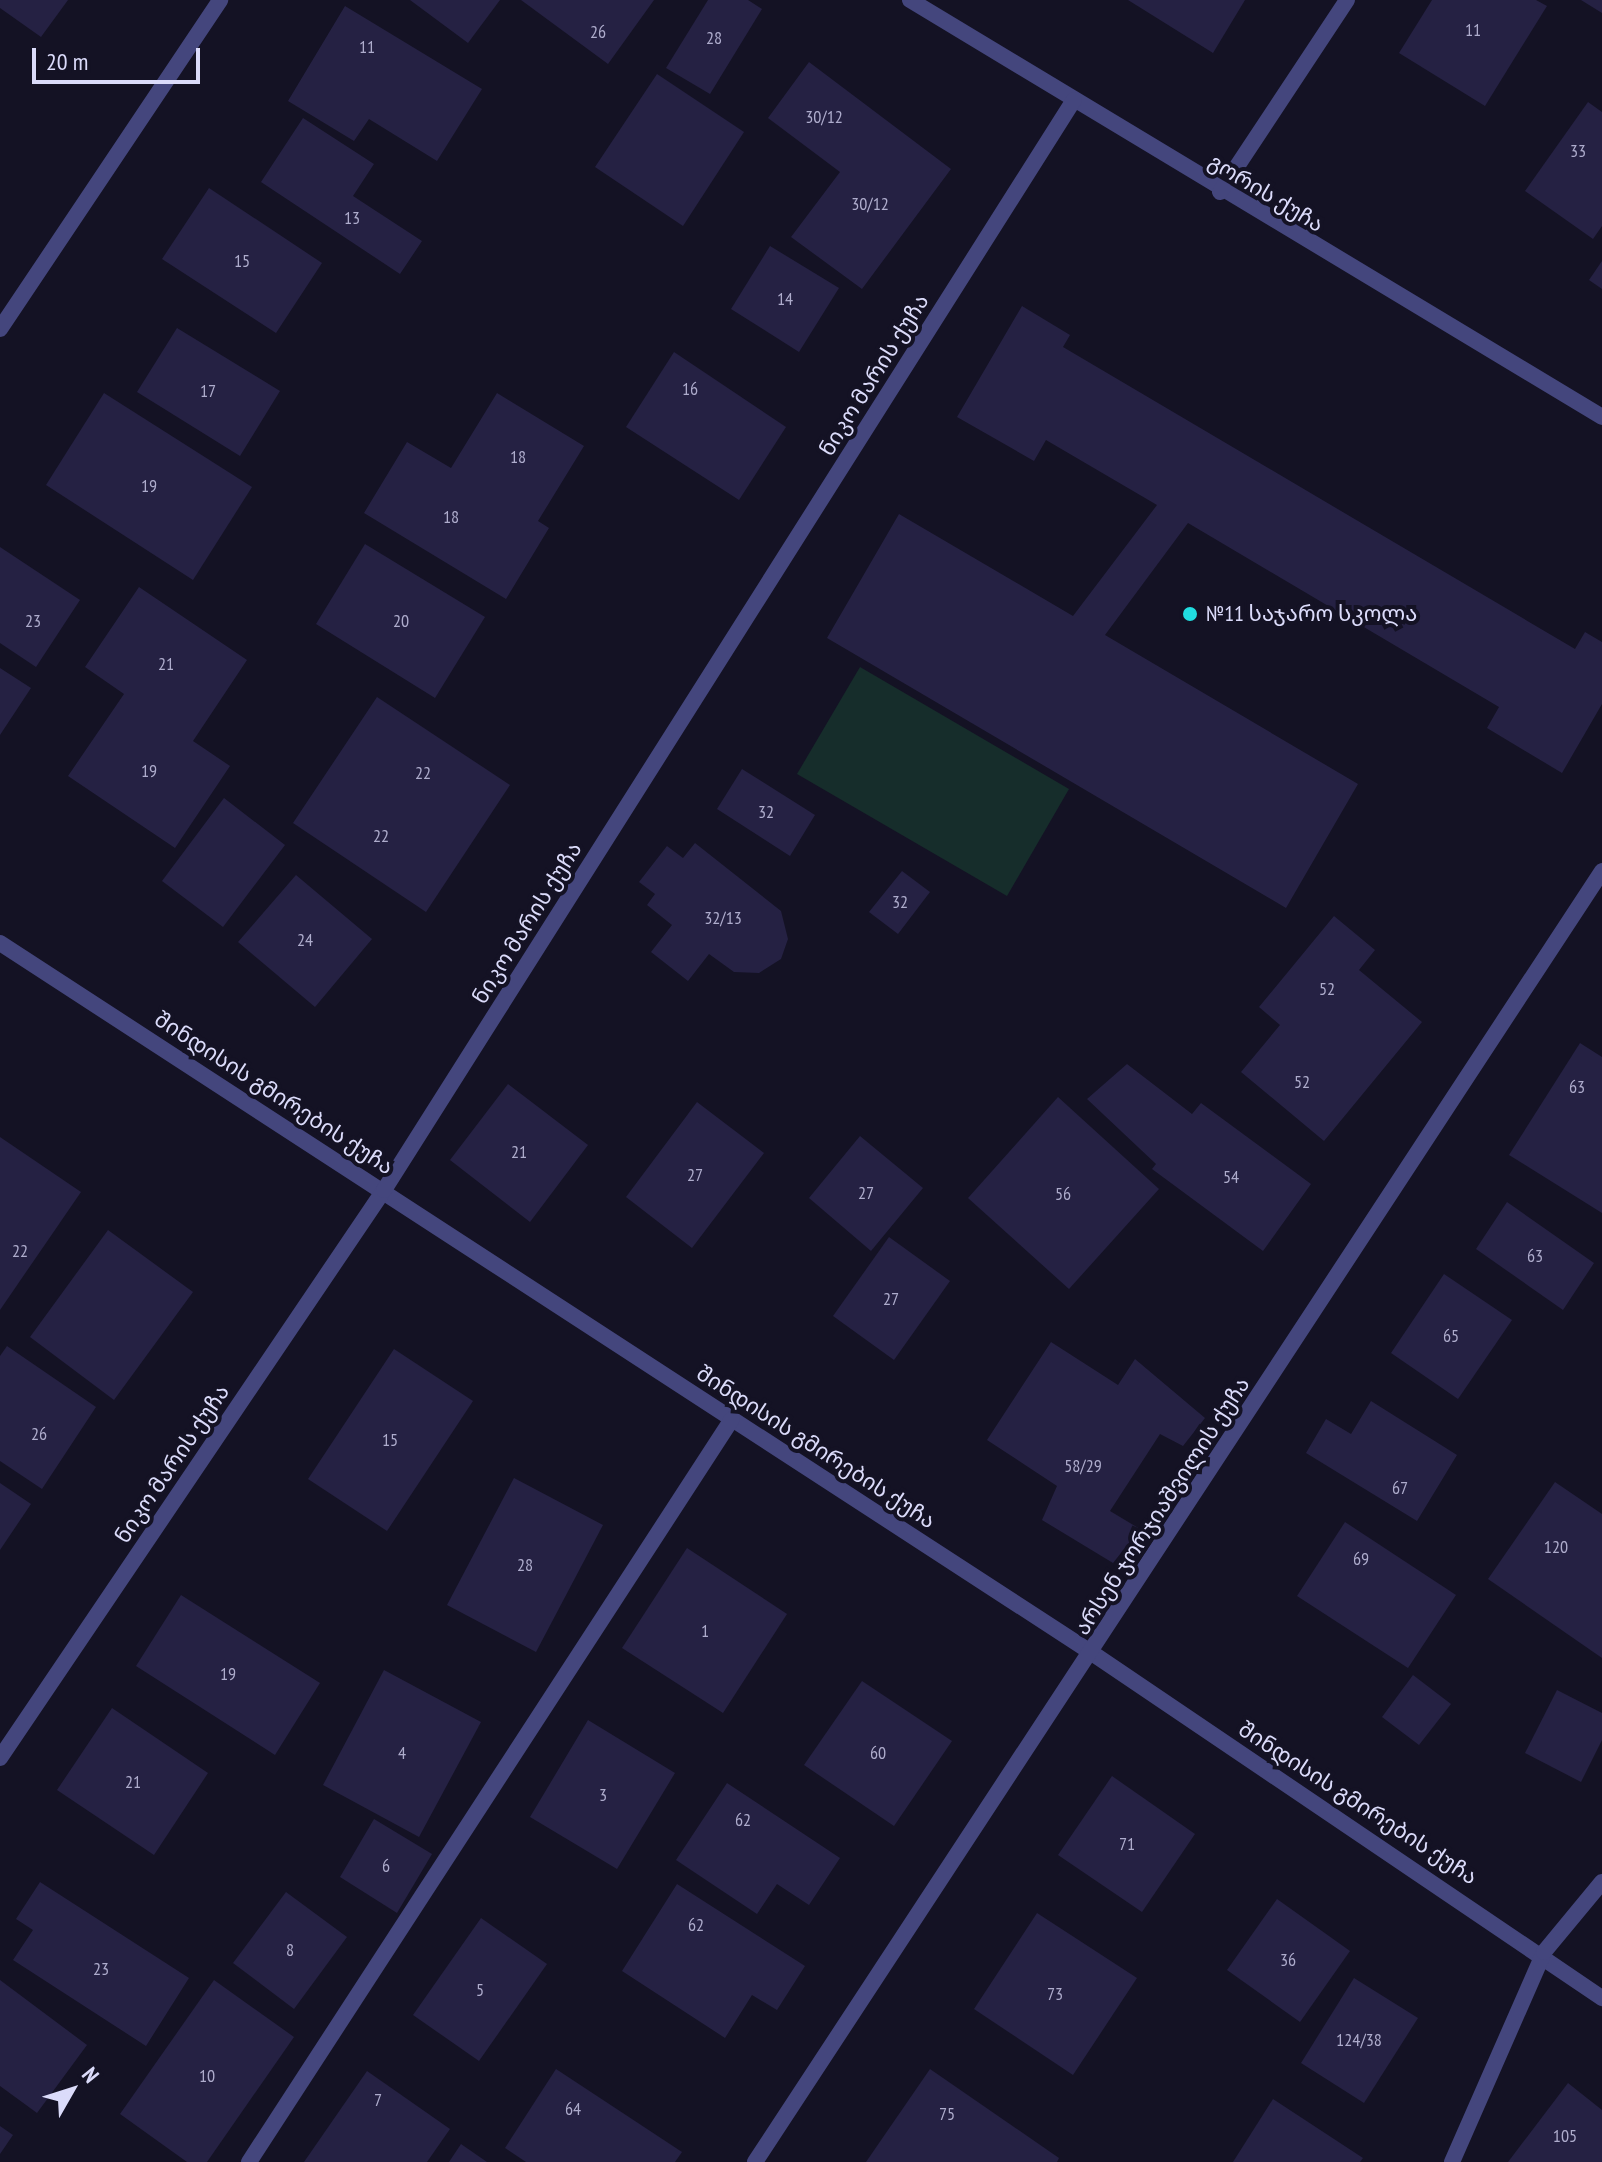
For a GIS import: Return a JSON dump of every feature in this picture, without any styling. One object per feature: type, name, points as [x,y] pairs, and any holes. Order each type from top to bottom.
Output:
[{"type":"street","points":[[0,329],[220,0]]},
{"type":"street","name":"გორის ქუჩა","points":[[910,0],[1220,192],[1602,417]]},
{"type":"street","points":[[1220,192],[1347,0]]},
{"type":"street","name":"ნიკო მარის ქუჩა","points":[[0,1758],[384,1190],[1074,100]]},
{"type":"street","name":"არსენ ჯორჯიაშვილის ქუჩა","points":[[755,2162],[1092,1653],[1602,871]]},
{"type":"street","name":"შინდისის გმირების ქუჩა","points":[[0,943],[1092,1653],[1544,1952],[1602,1998]]},
{"type":"street","points":[[249,2162],[732,1419]]},
{"type":"street","points":[[1452,2162],[1544,1952],[1602,1882]]},
{"type":"green space","points":[[860,667],[1069,789],[1007,896],[797,774]]},
{"type":"building","points":[[0,0],[68,0],[41,37],[0,8]]},
{"type":"building","points":[[410,0],[500,0],[468,43]]},
{"type":"building","points":[[521,0],[654,0],[608,64]]},
{"type":"building","points":[[708,0],[748,0],[762,9],[710,94],[666,68]]},
{"type":"building","points":[[1128,0],[1245,0],[1213,53]]},
{"type":"building","points":[[1432,0],[1536,0],[1547,6],[1485,106],[1399,53]]},
{"type":"building","points":[[1581,0],[1602,0],[1602,13]]},
{"type":"building","points":[[345,6],[482,89],[437,161],[369,119],[354,141],[288,101]]},
{"type":"building","points":[[809,62],[951,169],[862,289],[791,237],[840,172],[768,118]]},
{"type":"building","points":[[657,74],[744,132],[683,226],[595,167]]},
{"type":"building","points":[[1588,102],[1602,112],[1602,226],[1593,239],[1525,191]]},
{"type":"building","points":[[303,118],[374,164],[353,196],[422,241],[400,274],[261,182]]},
{"type":"building","points":[[209,188],[322,263],[276,333],[162,259]]},
{"type":"building","points":[[770,246],[839,288],[799,352],[731,309]]},
{"type":"building","points":[[1602,261],[1602,289],[1589,280]]},
{"type":"building","points":[[1022,306],[1070,335],[1063,347],[1575,649],[1585,632],[1602,642],[1602,704],[1562,773],[1487,728],[1499,707],[1188,523],[1105,635],[1358,784],[1286,908],[827,638],[899,514],[1073,616],[1157,505],[1046,440],[1034,461],[957,417]]},
{"type":"building","points":[[177,328],[280,391],[240,456],[137,392]]},
{"type":"building","points":[[674,352],[786,427],[739,500],[626,427]]},
{"type":"building","points":[[104,393],[252,487],[193,580],[46,485]]},
{"type":"building","points":[[497,393],[584,446],[538,521],[549,528],[506,599],[364,513],[407,442],[451,468]]},
{"type":"building","points":[[365,544],[485,617],[435,698],[316,624]]},
{"type":"building","points":[[0,547],[80,600],[36,667],[0,643]]},
{"type":"building","points":[[139,587],[247,660],[193,741],[230,766],[175,848],[68,776],[124,694],[85,667]]},
{"type":"building","points":[[0,668],[31,688],[0,735]]},
{"type":"building","points":[[377,697],[510,785],[426,912],[293,823]]},
{"type":"building","points":[[742,769],[815,815],[790,856],[717,809]]},
{"type":"building","points":[[224,798],[285,845],[223,927],[162,881]]},
{"type":"building","points":[[695,843],[781,911],[788,939],[781,959],[759,973],[734,972],[709,954],[688,981],[651,952],[672,925],[647,905],[655,894],[639,882],[667,846],[683,858]]},
{"type":"building","points":[[902,871],[930,892],[898,934],[869,912]]},
{"type":"building","points":[[296,875],[372,939],[315,1007],[238,942]]},
{"type":"building","points":[[1334,916],[1375,950],[1359,970],[1422,1022],[1324,1141],[1241,1072],[1280,1025],[1259,1007]]},
{"type":"building","points":[[1580,1043],[1602,1057],[1602,1213],[1509,1155]]},
{"type":"building","points":[[1127,1064],[1192,1114],[1201,1103],[1311,1184],[1263,1251],[1152,1169],[1156,1164],[1087,1099]]},
{"type":"building","points":[[508,1084],[588,1145],[530,1222],[450,1160]]},
{"type":"building","points":[[1058,1097],[1159,1189],[1069,1289],[968,1198]]},
{"type":"building","points":[[697,1102],[764,1153],[692,1248],[626,1197]]},
{"type":"building","points":[[860,1136],[923,1188],[871,1251],[809,1198]]},
{"type":"building","points":[[0,1137],[81,1192],[0,1310]]},
{"type":"building","points":[[1507,1202],[1594,1263],[1563,1310],[1476,1249]]},
{"type":"building","points":[[108,1230],[193,1292],[114,1400],[30,1337]]},
{"type":"building","points":[[889,1237],[950,1281],[894,1360],[833,1316]]},
{"type":"building","points":[[1444,1274],[1512,1320],[1458,1399],[1391,1353]]},
{"type":"building","points":[[1051,1342],[1118,1385],[1135,1359],[1205,1418],[1183,1446],[1160,1434],[1110,1511],[1140,1529],[1113,1563],[1042,1520],[1057,1486],[987,1440]]},
{"type":"building","points":[[7,1346],[96,1407],[42,1489],[0,1461],[0,1356]]},
{"type":"building","points":[[394,1349],[473,1401],[387,1531],[308,1479]]},
{"type":"building","points":[[1371,1401],[1457,1455],[1417,1521],[1306,1453],[1326,1419],[1351,1434]]},
{"type":"building","points":[[514,1478],[603,1525],[536,1652],[447,1605]]},
{"type":"building","points":[[1555,1482],[1602,1514],[1602,1658],[1488,1579]]},
{"type":"building","points":[[0,1483],[31,1504],[0,1550]]},
{"type":"building","points":[[1345,1522],[1456,1595],[1408,1668],[1297,1596]]},
{"type":"building","points":[[687,1548],[787,1614],[723,1713],[622,1648]]},
{"type":"building","points":[[181,1595],[320,1683],[275,1755],[136,1666]]},
{"type":"building","points":[[384,1670],[481,1722],[419,1837],[323,1785]]},
{"type":"building","points":[[1413,1675],[1451,1704],[1419,1745],[1382,1717]]},
{"type":"building","points":[[862,1681],[952,1741],[894,1826],[804,1765]]},
{"type":"building","points":[[1557,1690],[1602,1713],[1602,1740],[1581,1782],[1525,1753]]},
{"type":"building","points":[[112,1708],[208,1773],[154,1855],[57,1790]]},
{"type":"building","points":[[588,1720],[675,1773],[617,1869],[530,1817]]},
{"type":"building","points":[[1112,1776],[1195,1834],[1142,1912],[1058,1855]]},
{"type":"building","points":[[727,1783],[840,1858],[809,1905],[777,1884],[757,1914],[676,1860]]},
{"type":"building","points":[[374,1819],[432,1854],[397,1913],[340,1877]]},
{"type":"building","points":[[40,1882],[189,1978],[146,2046],[13,1960],[33,1930],[16,1919]]},
{"type":"building","points":[[677,1884],[805,1966],[777,2010],[752,1995],[725,2038],[622,1971]]},
{"type":"building","points":[[286,1892],[347,1937],[294,2009],[233,1963]]},
{"type":"building","points":[[1277,1899],[1350,1951],[1300,2022],[1227,1970]]},
{"type":"building","points":[[1037,1913],[1137,1978],[1073,2075],[974,2009]]},
{"type":"building","points":[[481,1918],[547,1964],[479,2061],[413,2015]]},
{"type":"building","points":[[1354,1978],[1418,2018],[1364,2103],[1301,2063]]},
{"type":"building","points":[[0,1980],[87,2045],[37,2113],[0,2086]]},
{"type":"building","points":[[214,1980],[294,2037],[207,2162],[187,2162],[120,2114]]},
{"type":"building","points":[[556,2069],[682,2152],[675,2162],[526,2162],[505,2148]]},
{"type":"building","points":[[930,2069],[1059,2158],[1057,2162],[866,2162]]},
{"type":"building","points":[[367,2071],[450,2129],[427,2162],[304,2162]]},
{"type":"building","points":[[1568,2083],[1602,2110],[1602,2162],[1508,2162]]},
{"type":"building","points":[[1273,2099],[1363,2158],[1360,2162],[1233,2162]]},
{"type":"building","points":[[0,2126],[13,2135],[0,2154]]},
{"type":"building","points":[[461,2144],[487,2162],[449,2162]]},
{"type":"place","name":"№11 საჯარო სკოლა","points":[[1190,614]]}]
